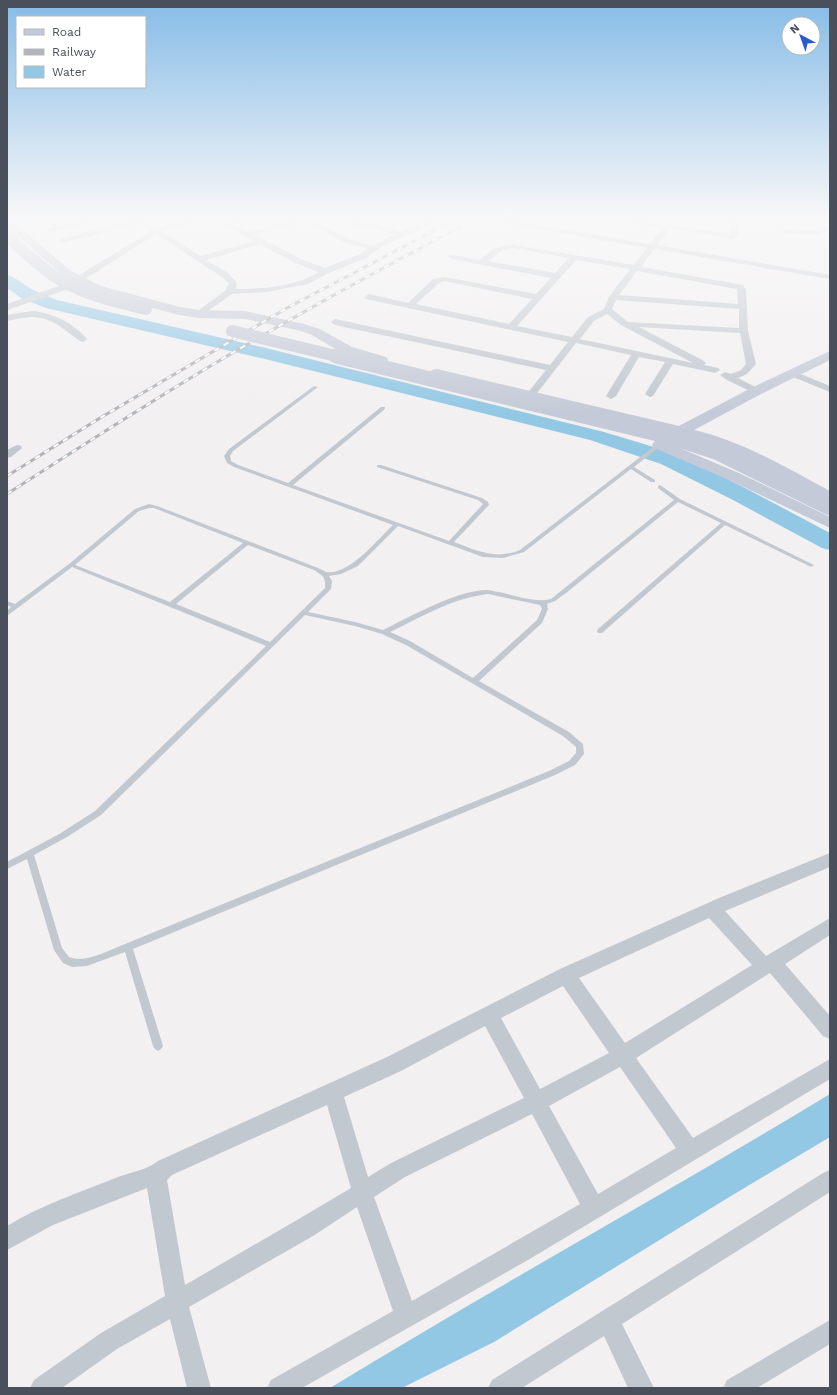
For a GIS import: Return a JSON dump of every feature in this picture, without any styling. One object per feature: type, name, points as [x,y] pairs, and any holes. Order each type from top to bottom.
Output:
[{"type":"street","points":[[66,283],[91,295],[670,436],[716,452],[830,508]]},
{"type":"street","points":[[7,307],[39,297],[71,283]]},
{"type":"street","points":[[85,283],[97,289],[179,311],[199,314],[245,315],[304,328],[316,332],[353,352],[681,431],[718,442],[830,497]]},
{"type":"street","points":[[199,314],[230,291],[233,283]]},
{"type":"street","points":[[230,291],[255,292],[275,289],[296,283]]},
{"type":"street","points":[[410,306],[434,283]]},
{"type":"street","points":[[465,283],[537,297]]},
{"type":"street","points":[[511,327],[550,283]]},
{"type":"street","points":[[608,310],[608,304],[624,283]]},
{"type":"street","points":[[719,283],[740,287],[742,290],[744,332],[751,364],[744,372],[730,378]]},
{"type":"street","points":[[369,297],[715,370]]},
{"type":"street","points":[[613,297],[742,307]]},
{"type":"street","points":[[608,310],[624,323],[756,391]]},
{"type":"street","points":[[531,395],[591,319],[608,310]]},
{"type":"street","points":[[7,318],[25,314],[43,314],[51,316],[83,339]]},
{"type":"street","points":[[335,322],[552,368]]},
{"type":"street","points":[[624,323],[744,332]]},
{"type":"street","points":[[611,396],[636,354]]},
{"type":"street","points":[[657,447],[681,431],[756,391],[830,355]]},
{"type":"street","points":[[650,394],[670,361]]},
{"type":"street","points":[[791,373],[830,390]]},
{"type":"street","points":[[657,447],[733,476],[830,523]]},
{"type":"street","points":[[7,454],[17,448]]},
{"type":"street","points":[[7,1239],[19,1230],[42,1218],[132,1182],[158,1174],[164,1168],[394,1064],[566,975],[712,909],[830,860]]},
{"type":"street","points":[[712,909],[830,1030]]},
{"type":"street","points":[[42,1388],[110,1341],[299,1232],[362,1191],[411,1163],[536,1102],[624,1055],[830,926]]},
{"type":"street","points":[[566,975],[624,1055],[690,1151]]},
{"type":"street","points":[[488,1015],[594,1208]]},
{"type":"street","points":[[279,1388],[594,1208],[830,1068]]},
{"type":"street","points":[[333,1092],[362,1191],[406,1316]]},
{"type":"street","points":[[158,1174],[156,1182],[177,1303],[199,1388]]},
{"type":"street","points":[[500,1388],[830,1180]]},
{"type":"street","points":[[608,1320],[638,1383],[642,1388]]},
{"type":"street","points":[[735,1388],[830,1331]]},
{"type":"lane","points":[[316,387],[234,447],[226,456],[229,462],[236,466],[396,525],[484,555],[496,557],[509,556],[522,551],[657,447]]},
{"type":"lane","points":[[289,485],[383,408]]},
{"type":"lane","points":[[379,466],[480,499],[486,503],[486,505],[450,543]]},
{"type":"lane","points":[[631,466],[653,481]]},
{"type":"lane","points":[[660,487],[678,500],[811,565]]},
{"type":"lane","points":[[384,632],[452,600],[472,594],[488,592],[543,603],[553,600],[678,500]]},
{"type":"lane","points":[[7,614],[71,565],[137,510],[149,506],[248,542],[316,569],[325,574],[329,581],[328,589],[98,813],[30,855],[7,866]]},
{"type":"lane","points":[[600,631],[724,523]]},
{"type":"lane","points":[[325,574],[339,573],[356,565],[396,525]]},
{"type":"lane","points":[[171,605],[248,542]]},
{"type":"lane","points":[[71,565],[270,645]]},
{"type":"lane","points":[[7,603],[16,607]]},
{"type":"lane","points":[[474,681],[540,622],[546,609],[543,603]]},
{"type":"lane","points":[[30,855],[58,950],[65,960],[75,964],[128,947],[552,773],[572,763],[580,754],[580,746],[566,734],[408,643],[384,632],[303,613]]},
{"type":"lane","points":[[128,947],[158,1046]]},
{"type":"water","points":[[830,1094],[830,1137],[726,1199],[494,1342],[402,1388],[330,1388],[392,1350]]},
{"type":"waterway","points":[[11,283],[27,294],[52,304],[266,354],[597,436],[669,459],[741,495],[830,543]]},
{"type":"railway","points":[[7,476],[100,418],[287,308],[334,283]]},
{"type":"railway","points":[[7,494],[128,416],[202,371],[356,283]]}]
